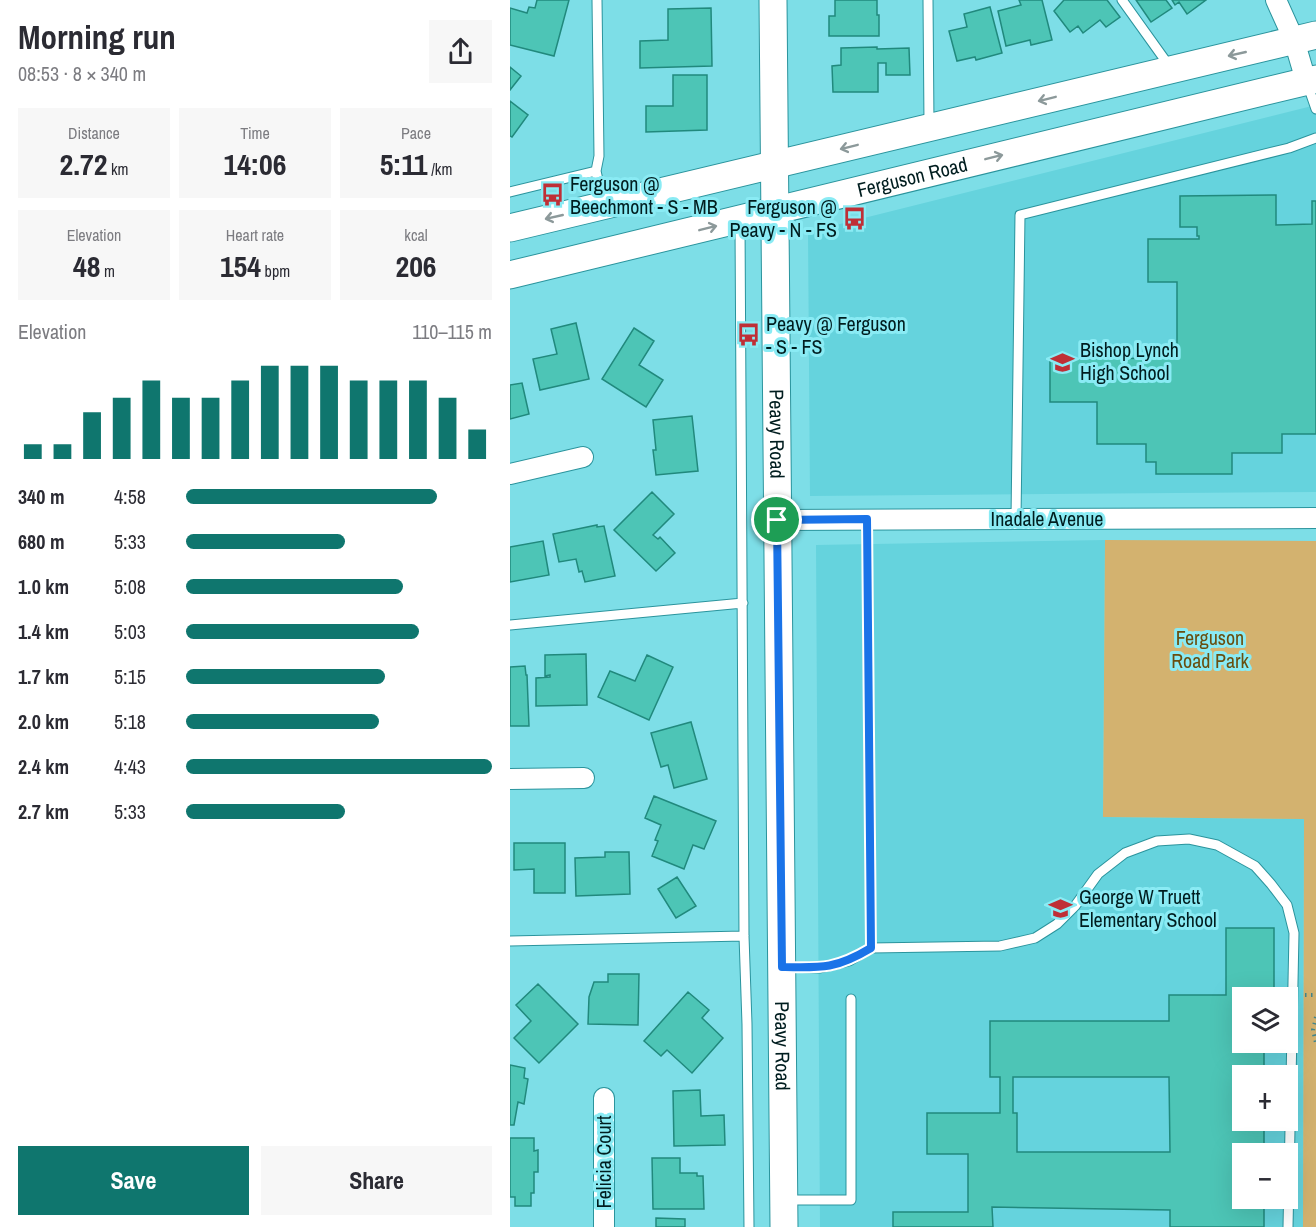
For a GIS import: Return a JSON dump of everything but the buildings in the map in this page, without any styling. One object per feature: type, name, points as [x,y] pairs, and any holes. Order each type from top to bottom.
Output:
[{"type":"main road","name":"Peavy Road","points":[[773,0],[784,1227]]},
{"type":"main road","points":[[510,228],[1305,37]]},
{"type":"main road","name":"Ferguson Road","points":[[510,275],[1311,80]]},
{"type":"street","points":[[1276,0],[1305,37],[1311,80]]},
{"type":"street","points":[[510,474],[583,457]]},
{"type":"street","name":"Inadale Avenue","points":[[777,520],[1316,518]]},
{"type":"street","points":[[510,779],[584,778]]},
{"type":"street","name":"Felicia Court","points":[[600,1226],[604,1098]]},
{"type":"lane","points":[[597,0],[599,156],[596,171],[604,206]]},
{"type":"lane","points":[[928,0],[929,128]]},
{"type":"lane","points":[[1122,0],[1171,69]]},
{"type":"lane","points":[[1311,80],[1316,109]]},
{"type":"lane","points":[[1016,519],[1020,215],[1289,148],[1316,138]]},
{"type":"lane","points":[[510,192],[596,171]]},
{"type":"lane","points":[[740,220],[744,936],[749,1227]]},
{"type":"lane","points":[[867,519],[871,948]]},
{"type":"lane","points":[[510,625],[743,603]]},
{"type":"lane","points":[[782,967],[820,968],[849,961],[871,948],[1000,946],[1035,938],[1057,924],[1075,906],[1098,873],[1125,853],[1157,841],[1189,839],[1217,845],[1255,866],[1287,905],[1294,933],[1288,1227]]},
{"type":"lane","points":[[510,940],[744,936]]},
{"type":"lane","points":[[784,1200],[851,1200],[851,999]]},
{"type":"path","points":[[1316,1017],[1313,1030],[1316,1043]]},
{"type":"shaded area","name":"Bishop Lynch High School","points":[[1316,105],[1316,492],[810,496],[808,232]]},
{"type":"shaded area","name":"George W Truett Elementary School","points":[[1105,540],[1103,817],[1304,819],[1303,1227],[820,1227],[816,545]]},
{"type":"green space","name":"Ferguson Road Park","points":[[1105,540],[1316,541],[1316,1227],[1303,1227],[1304,819],[1103,817]]},
{"type":"place","name":"Ferguson @ Beechmont - S - MB","points":[[552,195]]},
{"type":"place","name":"Ferguson @ Peavy - N - FS","points":[[855,218]]},
{"type":"place","name":"Peavy @ Ferguson - S - FS","points":[[748,335]]},
{"type":"place","name":"Bishop Lynch High School","points":[[1062,362]]},
{"type":"place","name":"George W Truett Elementary School","points":[[1061,908]]},
{"type":"route","points":[[867,519],[871,948],[849,961],[820,968],[782,967],[777,520],[867,519]]}]
